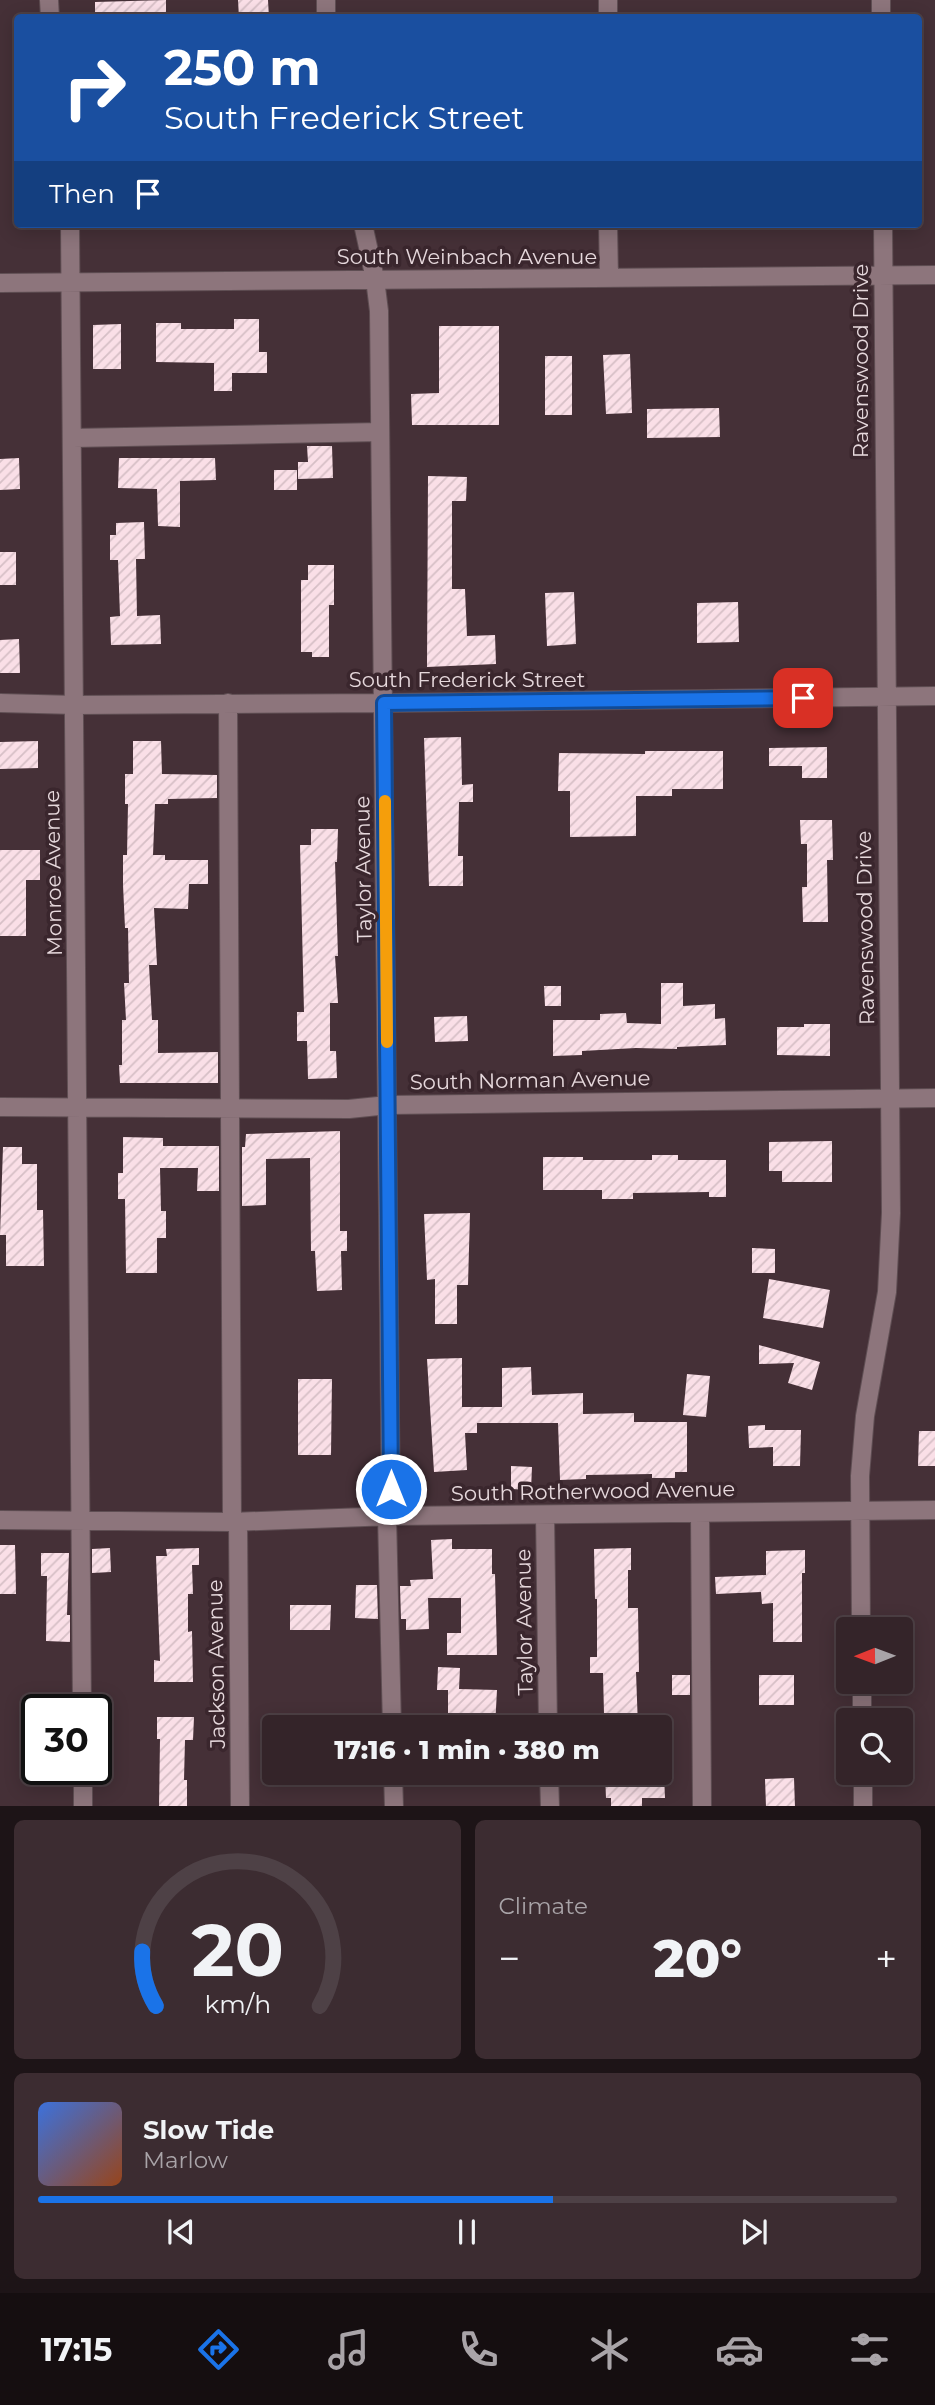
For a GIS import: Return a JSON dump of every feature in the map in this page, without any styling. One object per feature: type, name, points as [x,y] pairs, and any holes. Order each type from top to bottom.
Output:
[{"type":"street","name":"Monroe Avenue","points":[[70,228],[82,1694]]},
{"type":"street","name":"Taylor Avenue","points":[[364,228],[379,311],[392,1715]]},
{"type":"street","points":[[608,228],[609,278]]},
{"type":"street","name":"Ravenswood Drive","points":[[861,1617],[860,1476],[865,1416],[887,1292],[891,1213],[883,228]]},
{"type":"street","name":"South Weinbach Avenue","points":[[0,283],[935,275]]},
{"type":"street","points":[[73,438],[380,432]]},
{"type":"street","name":"South Frederick Street","points":[[0,703],[384,703],[935,696]]},
{"type":"street","name":"Jackson Avenue","points":[[228,703],[240,1806]]},
{"type":"street","name":"South Norman Avenue","points":[[0,1107],[349,1110],[388,1105],[935,1098]]},
{"type":"street","name":"South Rotherwood Avenue","points":[[0,1520],[235,1522],[389,1516],[935,1510]]},
{"type":"street","points":[[700,1513],[702,1806]]},
{"type":"street","name":"Taylor Avenue","points":[[545,1515],[548,1715]]},
{"type":"street","points":[[83,1785],[83,1806]]},
{"type":"street","points":[[393,1785],[394,1806]]},
{"type":"street","points":[[549,1785],[550,1806]]},
{"type":"street","points":[[863,1785],[863,1806]]},
{"type":"building","points":[[166,0],[166,14],[95,14],[95,2]]},
{"type":"building","points":[[238,0],[268,0],[269,14],[239,14]]},
{"type":"building","points":[[234,319],[259,319],[259,352],[267,352],[267,373],[232,373],[232,391],[214,391],[214,363],[156,362],[156,323],[181,323],[181,329],[234,329]]},
{"type":"building","points":[[121,324],[121,369],[93,369],[93,325]]},
{"type":"building","points":[[439,326],[499,326],[499,425],[412,425],[411,394],[439,393]]},
{"type":"building","points":[[630,354],[632,413],[606,414],[603,355]]},
{"type":"building","points":[[545,356],[572,356],[572,415],[545,415]]},
{"type":"building","points":[[719,408],[720,437],[647,438],[647,409]]},
{"type":"building","points":[[307,446],[332,446],[333,478],[298,479],[298,462],[308,462]]},
{"type":"building","points":[[19,458],[20,489],[0,490],[0,459]]},
{"type":"building","points":[[119,458],[215,458],[216,480],[180,481],[180,527],[158,526],[157,489],[118,488]]},
{"type":"building","points":[[274,470],[297,470],[297,490],[274,490]]},
{"type":"building","points":[[428,476],[467,477],[466,501],[452,501],[452,589],[465,589],[467,636],[495,635],[496,664],[427,667]]},
{"type":"building","points":[[144,522],[145,559],[136,559],[137,616],[160,615],[161,644],[111,645],[110,617],[120,616],[118,560],[110,560],[110,535],[116,535],[116,523]]},
{"type":"building","points":[[0,552],[16,552],[16,585],[0,585]]},
{"type":"building","points":[[308,565],[334,565],[334,605],[329,605],[329,657],[312,657],[312,652],[301,652],[301,580],[308,580]]},
{"type":"building","points":[[574,592],[576,644],[547,646],[545,593]]},
{"type":"building","points":[[738,602],[739,642],[697,643],[697,603]]},
{"type":"building","points":[[19,639],[20,673],[0,673],[0,640]]},
{"type":"building","points":[[461,737],[462,785],[473,784],[473,802],[459,802],[458,856],[463,856],[463,886],[429,886],[424,738]]},
{"type":"building","points":[[38,741],[38,768],[0,769],[0,742]]},
{"type":"building","points":[[133,741],[161,741],[162,774],[217,775],[217,798],[168,799],[168,804],[155,804],[153,855],[165,855],[165,860],[208,860],[208,884],[189,884],[188,909],[154,908],[157,965],[149,965],[152,1020],[158,1020],[158,1053],[218,1052],[218,1083],[120,1083],[122,1020],[126,1020],[124,983],[129,983],[128,928],[125,928],[123,885],[123,855],[127,855],[128,804],[125,804],[125,774],[133,774]]},
{"type":"building","points":[[827,747],[827,778],[802,778],[802,766],[769,766],[769,748]]},
{"type":"building","points":[[645,751],[723,751],[723,789],[672,789],[672,796],[636,796],[636,836],[570,837],[570,791],[558,791],[559,753],[645,754]]},
{"type":"building","points":[[800,820],[832,820],[833,860],[827,860],[828,922],[803,922],[802,887],[807,887],[807,844],[801,844]]},
{"type":"building","points":[[311,829],[338,829],[335,862],[338,956],[335,956],[338,1003],[330,1003],[330,1051],[336,1051],[337,1078],[308,1079],[307,1041],[297,1041],[297,1012],[304,1012],[300,845],[311,845]]},
{"type":"building","points":[[0,850],[40,850],[40,880],[26,880],[26,936],[0,936]]},
{"type":"building","points":[[661,983],[683,983],[683,1006],[715,1004],[715,1019],[725,1018],[726,1045],[582,1051],[582,1055],[553,1056],[553,1020],[600,1020],[600,1014],[626,1013],[627,1023],[661,1024]]},
{"type":"building","points":[[544,986],[561,986],[561,1006],[545,1006]]},
{"type":"building","points":[[467,1016],[468,1041],[435,1042],[434,1017]]},
{"type":"building","points":[[804,1024],[830,1024],[830,1056],[777,1055],[777,1027],[804,1027]]},
{"type":"building","points":[[340,1131],[340,1231],[347,1231],[347,1251],[341,1251],[342,1290],[317,1291],[315,1251],[311,1251],[310,1158],[266,1159],[266,1205],[242,1206],[242,1147],[245,1147],[246,1134]]},
{"type":"building","points":[[123,1137],[163,1138],[163,1146],[219,1146],[219,1191],[197,1191],[198,1168],[160,1168],[161,1211],[166,1211],[166,1238],[157,1238],[157,1273],[126,1273],[125,1199],[118,1199],[118,1173],[123,1173]]},
{"type":"building","points":[[832,1141],[832,1182],[782,1182],[782,1171],[769,1171],[769,1142]]},
{"type":"building","points":[[3,1147],[22,1147],[22,1164],[37,1164],[37,1210],[43,1210],[44,1266],[6,1266],[6,1235],[0,1235]]},
{"type":"building","points":[[652,1155],[678,1155],[678,1160],[726,1160],[726,1197],[709,1197],[709,1192],[633,1193],[633,1199],[602,1199],[602,1190],[543,1190],[543,1157],[652,1160]]},
{"type":"building","points":[[470,1213],[468,1285],[457,1285],[457,1324],[435,1324],[435,1279],[427,1280],[424,1214]]},
{"type":"building","points":[[752,1248],[775,1249],[775,1273],[752,1273]]},
{"type":"building","points":[[769,1279],[830,1290],[823,1328],[763,1318]]},
{"type":"building","points":[[759,1345],[820,1362],[812,1390],[788,1383],[794,1363],[759,1364]]},
{"type":"building","points":[[462,1358],[462,1407],[502,1407],[502,1368],[531,1367],[532,1395],[583,1393],[583,1414],[634,1413],[634,1422],[687,1422],[687,1472],[675,1472],[675,1478],[652,1478],[652,1474],[586,1475],[586,1479],[560,1480],[558,1423],[477,1423],[477,1433],[465,1433],[467,1470],[434,1472],[427,1359]]},
{"type":"building","points":[[687,1374],[710,1376],[706,1417],[683,1415]]},
{"type":"building","points":[[298,1379],[332,1379],[331,1455],[298,1455]]},
{"type":"building","points":[[765,1425],[765,1430],[801,1430],[800,1466],[773,1466],[773,1447],[749,1448],[748,1426]]},
{"type":"building","points":[[919,1431],[935,1431],[935,1466],[918,1466]]},
{"type":"building","points":[[511,1466],[532,1467],[531,1490],[511,1489]]},
{"type":"building","points":[[452,1539],[452,1549],[492,1549],[497,1655],[447,1655],[447,1633],[461,1633],[461,1598],[428,1598],[429,1629],[406,1630],[406,1619],[401,1619],[400,1586],[411,1586],[410,1580],[433,1579],[431,1540]]},
{"type":"building","points":[[0,1545],[15,1545],[16,1594],[0,1594]]},
{"type":"building","points":[[110,1548],[111,1572],[92,1573],[92,1549]]},
{"type":"building","points":[[199,1548],[199,1565],[192,1565],[193,1594],[188,1594],[188,1632],[192,1631],[193,1682],[154,1682],[154,1660],[160,1661],[156,1556],[167,1556],[166,1549]]},
{"type":"building","points":[[631,1548],[628,1608],[638,1608],[638,1715],[604,1714],[603,1673],[590,1673],[590,1657],[597,1657],[594,1549]]},
{"type":"building","points":[[805,1550],[805,1573],[802,1573],[802,1642],[773,1642],[773,1603],[762,1604],[761,1592],[716,1594],[715,1577],[766,1575],[766,1551]]},
{"type":"building","points":[[41,1553],[69,1553],[67,1615],[70,1615],[70,1642],[46,1641],[47,1576],[41,1576]]},
{"type":"building","points":[[356,1585],[377,1585],[378,1619],[355,1618]]},
{"type":"building","points":[[290,1605],[331,1605],[330,1630],[290,1630]]},
{"type":"building","points":[[438,1667],[460,1668],[459,1689],[497,1690],[496,1715],[448,1715],[448,1690],[437,1690]]},
{"type":"building","points":[[672,1675],[690,1675],[690,1695],[672,1695]]},
{"type":"building","points":[[759,1675],[794,1675],[794,1705],[759,1705]]},
{"type":"building","points":[[157,1717],[194,1717],[193,1740],[185,1740],[184,1780],[187,1780],[187,1806],[159,1806],[160,1739],[157,1739]]},
{"type":"building","points":[[794,1778],[795,1806],[766,1806],[765,1779]]},
{"type":"building","points":[[605,1785],[664,1785],[665,1798],[642,1798],[642,1806],[611,1806],[611,1798],[606,1798]]},
{"type":"slow traffic","points":[[385,801],[387,1042]]},
{"type":"route","points":[[391,1489],[384,703],[803,698]]}]
